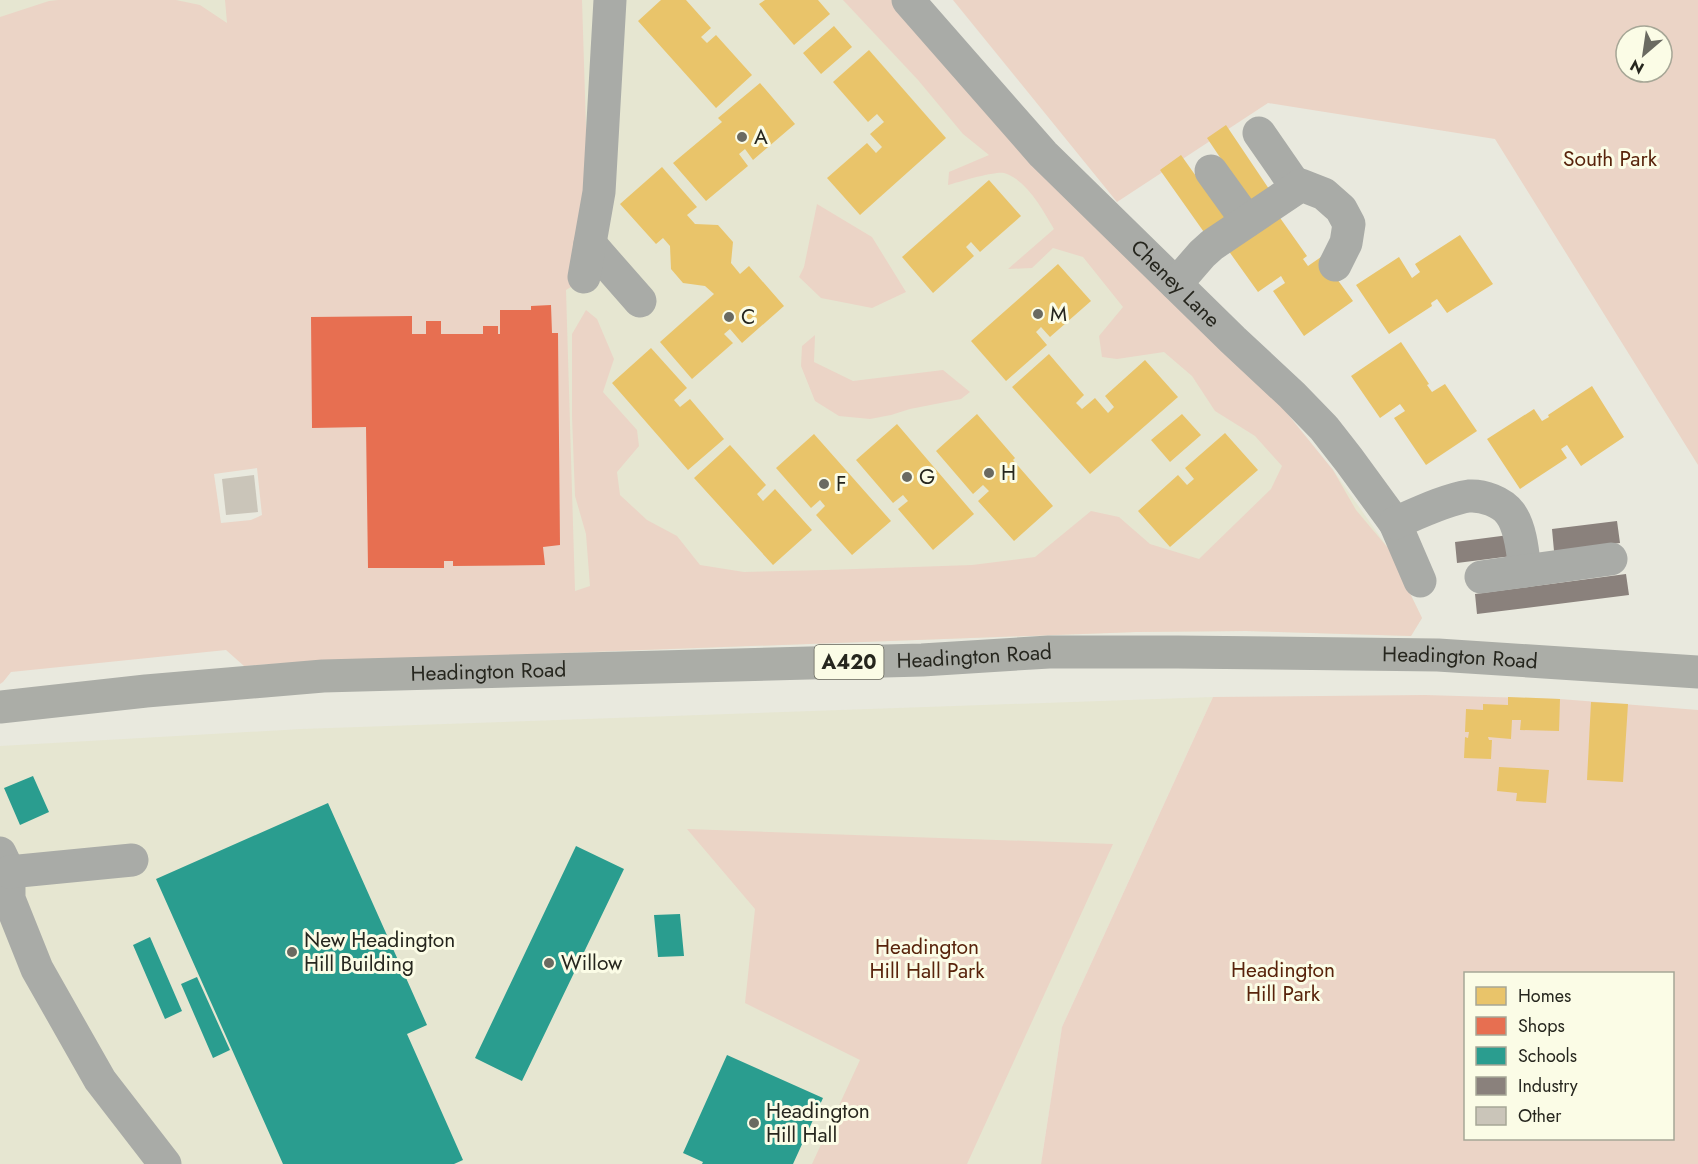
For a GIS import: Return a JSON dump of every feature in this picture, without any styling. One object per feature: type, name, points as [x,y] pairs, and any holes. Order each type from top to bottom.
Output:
[{"type":"main road","name":"Headington Road","points":[[0,706],[323,676],[922,660],[1049,652],[1438,655],[1698,672]]},
{"type":"street","points":[[584,277],[599,192],[610,0]]},
{"type":"street","name":"Cheney Lane","points":[[908,0],[1043,154],[1324,428],[1395,523],[1420,581]]},
{"type":"street","points":[[1259,133],[1299,187],[1324,194],[1341,209],[1348,224],[1346,243],[1335,265]]},
{"type":"street","points":[[1211,171],[1247,221]]},
{"type":"street","points":[[1176,284],[1212,245],[1299,187]]},
{"type":"street","points":[[590,244],[640,301]]},
{"type":"street","points":[[1395,523],[1436,506],[1470,496],[1498,501],[1512,514],[1526,571]]},
{"type":"street","points":[[1481,577],[1611,559]]},
{"type":"street","points":[[132,860],[4,863],[9,899],[37,969],[100,1080],[165,1164]]},
{"type":"shaded area","points":[[0,0],[893,0],[1161,294],[1333,470],[1388,548],[1422,618],[1411,636],[1246,631],[1136,632],[287,663],[197,5],[0,25]]},
{"type":"shaded area","points":[[1213,697],[1062,1027],[1041,1164],[0,1164],[0,746],[301,729]]},
{"type":"green space","points":[[176,0],[200,5],[227,23],[225,0],[582,0],[588,191],[571,287],[566,290],[575,591],[590,586],[586,534],[575,496],[572,416],[572,334],[586,310],[597,319],[614,359],[603,392],[637,430],[639,446],[617,472],[620,495],[647,520],[677,536],[700,565],[744,572],[972,565],[1035,557],[1091,511],[1119,517],[1150,544],[1199,559],[1271,489],[1282,466],[1255,436],[1215,411],[1192,376],[1164,352],[1117,359],[1102,357],[1099,336],[1123,307],[1083,257],[1053,248],[1032,268],[1008,269],[1054,229],[1027,188],[1012,176],[999,173],[948,185],[949,172],[989,155],[963,134],[918,80],[843,0],[894,0],[1252,370],[1333,470],[1356,510],[1388,548],[1422,618],[1411,636],[1246,631],[1136,632],[244,666],[226,650],[11,672],[0,684],[0,17],[49,1]],"holes":[[[257,468],[262,515],[251,520],[221,523],[214,474]]]},
{"type":"green space","name":"South Park","points":[[953,0],[1698,0],[1698,465],[1495,139],[1268,103],[1117,202]]},
{"type":"green space","points":[[817,204],[872,237],[906,292],[872,308],[821,298],[799,277],[804,267]]},
{"type":"green space","points":[[815,335],[814,362],[853,381],[943,370],[970,392],[961,399],[870,419],[839,416],[815,401],[801,366],[802,346]]},
{"type":"green space","name":"Headington Hill Park","points":[[1425,695],[1560,699],[1698,710],[1698,1164],[1041,1164],[1062,1027],[1213,697]]},
{"type":"green space","name":"Headington Hill Hall Park","points":[[687,829],[1113,844],[967,1164],[812,1164],[860,1060],[745,1003],[755,909]]},
{"type":"building: Homes","points":[[661,0],[686,0],[711,28],[701,37],[707,43],[716,35],[752,75],[716,108],[638,21]]},
{"type":"building: Homes","points":[[765,0],[818,0],[830,14],[794,45],[759,4]]},
{"type":"building: Homes","points":[[834,26],[852,47],[821,74],[803,53]]},
{"type":"building: Homes","points":[[869,50],[946,138],[860,215],[827,178],[867,143],[876,153],[882,147],[870,134],[884,122],[877,114],[868,122],[833,82]]},
{"type":"building: Homes","name":"A","points":[[760,83],[795,124],[753,160],[745,149],[739,154],[748,166],[706,201],[673,163],[722,122],[718,118]]},
{"type":"building: Homes","points":[[1226,125],[1269,189],[1250,202],[1207,138]]},
{"type":"building: Homes","points":[[1181,155],[1227,220],[1206,235],[1160,170]]},
{"type":"building: Homes","points":[[662,167],[697,207],[687,215],[695,224],[718,225],[733,242],[731,263],[740,274],[749,266],[784,306],[742,343],[730,329],[724,334],[733,343],[692,379],[660,342],[714,294],[705,286],[683,283],[671,269],[670,246],[663,238],[656,244],[620,204]]},
{"type":"building: Homes","points":[[989,180],[1021,216],[980,252],[971,242],[966,247],[974,256],[933,293],[902,257]]},
{"type":"building: Homes","points":[[1278,215],[1307,256],[1303,259],[1308,266],[1321,257],[1353,301],[1304,336],[1273,291],[1285,283],[1281,276],[1258,292],[1228,250]]},
{"type":"building: Homes","points":[[1460,235],[1493,284],[1447,313],[1437,299],[1431,303],[1432,306],[1389,334],[1356,285],[1399,257],[1412,278],[1420,272],[1415,264]]},
{"type":"building: Homes","name":"M","points":[[1058,264],[1091,301],[1050,337],[1041,327],[1036,332],[1047,345],[1006,381],[971,341]]},
{"type":"building: Homes","points":[[1401,342],[1432,392],[1445,384],[1477,431],[1426,465],[1394,418],[1405,411],[1400,404],[1380,418],[1351,376]]},
{"type":"building: Homes","points":[[651,348],[687,388],[674,400],[680,407],[690,399],[724,439],[688,470],[612,383]]},
{"type":"building: Homes","points":[[1049,354],[1084,395],[1076,403],[1082,409],[1095,398],[1108,413],[1114,407],[1105,396],[1145,360],[1178,397],[1090,474],[1012,387]]},
{"type":"building: Homes","points":[[1592,386],[1624,437],[1581,466],[1567,445],[1561,449],[1567,458],[1520,489],[1487,439],[1534,409],[1542,421]]},
{"type":"building: Homes","name":"H","points":[[977,414],[1053,506],[1014,541],[978,501],[989,491],[983,485],[973,494],[936,451]]},
{"type":"building: Homes","points":[[1182,414],[1201,435],[1170,462],[1151,440]]},
{"type":"building: Homes","name":"G","points":[[897,424],[974,514],[933,550],[898,509],[908,501],[903,495],[893,503],[856,460]]},
{"type":"building: Homes","points":[[1225,433],[1258,470],[1170,547],[1138,511],[1178,475],[1187,485],[1194,479],[1185,468]]},
{"type":"building: Homes","name":"F","points":[[814,434],[891,521],[852,555],[816,515],[825,506],[820,500],[811,508],[776,468]]},
{"type":"building: Homes","points":[[730,445],[766,485],[757,494],[763,501],[775,489],[812,530],[773,565],[694,478]]},
{"type":"building: Homes","points":[[1508,697],[1560,699],[1559,731],[1520,730],[1521,720],[1512,720],[1511,739],[1488,737],[1492,740],[1491,759],[1464,758],[1465,737],[1468,738],[1469,732],[1465,732],[1466,709],[1483,710],[1483,704],[1508,705]]},
{"type":"building: Homes","points":[[1591,702],[1628,704],[1623,782],[1587,780]]},
{"type":"building: Homes","points":[[1499,767],[1549,770],[1546,803],[1516,801],[1517,793],[1497,791]]},
{"type":"building: Shops","points":[[551,305],[552,333],[558,333],[560,545],[543,547],[545,565],[453,566],[453,561],[444,561],[444,568],[368,568],[366,427],[312,428],[311,317],[412,316],[412,334],[426,334],[426,321],[441,321],[441,334],[483,334],[483,326],[498,326],[498,334],[500,334],[500,310],[531,310],[531,306]]},
{"type":"building: Schools","points":[[33,776],[49,812],[20,825],[4,788]]},
{"type":"building: Schools","name":"New Headington Hill Building","points":[[328,803],[427,1025],[407,1034],[463,1160],[454,1164],[283,1164],[156,879]]},
{"type":"building: Schools","name":"Willow","points":[[576,846],[624,869],[522,1081],[475,1058]]},
{"type":"building: Schools","points":[[680,914],[684,956],[658,957],[654,915]]},
{"type":"building: Schools","points":[[150,937],[182,1011],[165,1019],[133,945]]},
{"type":"building: Schools","points":[[197,977],[230,1050],[213,1058],[181,984]]},
{"type":"building: Schools","name":"Headington Hill Hall","points":[[727,1055],[823,1098],[793,1164],[702,1164],[703,1162],[683,1153]]},
{"type":"building: Industry","points":[[1617,521],[1620,543],[1554,551],[1552,529]]},
{"type":"building: Industry","points":[[1509,535],[1512,556],[1457,563],[1455,542]]},
{"type":"building: Industry","points":[[1626,574],[1629,595],[1477,614],[1475,594]]},
{"type":"building: Other","points":[[254,475],[258,512],[226,515],[222,479]]},
{"type":"place","name":"A","points":[[742,137]]},
{"type":"place","name":"M","points":[[1038,314]]},
{"type":"place","name":"C","points":[[729,317]]},
{"type":"place","name":"H","points":[[989,473]]},
{"type":"place","name":"G","points":[[907,477]]},
{"type":"place","name":"F","points":[[824,484]]},
{"type":"place","name":"New Headington Hill Building","points":[[292,952]]},
{"type":"place","name":"Willow","points":[[549,963]]},
{"type":"place","name":"Headington Hill Hall","points":[[754,1123]]}]
